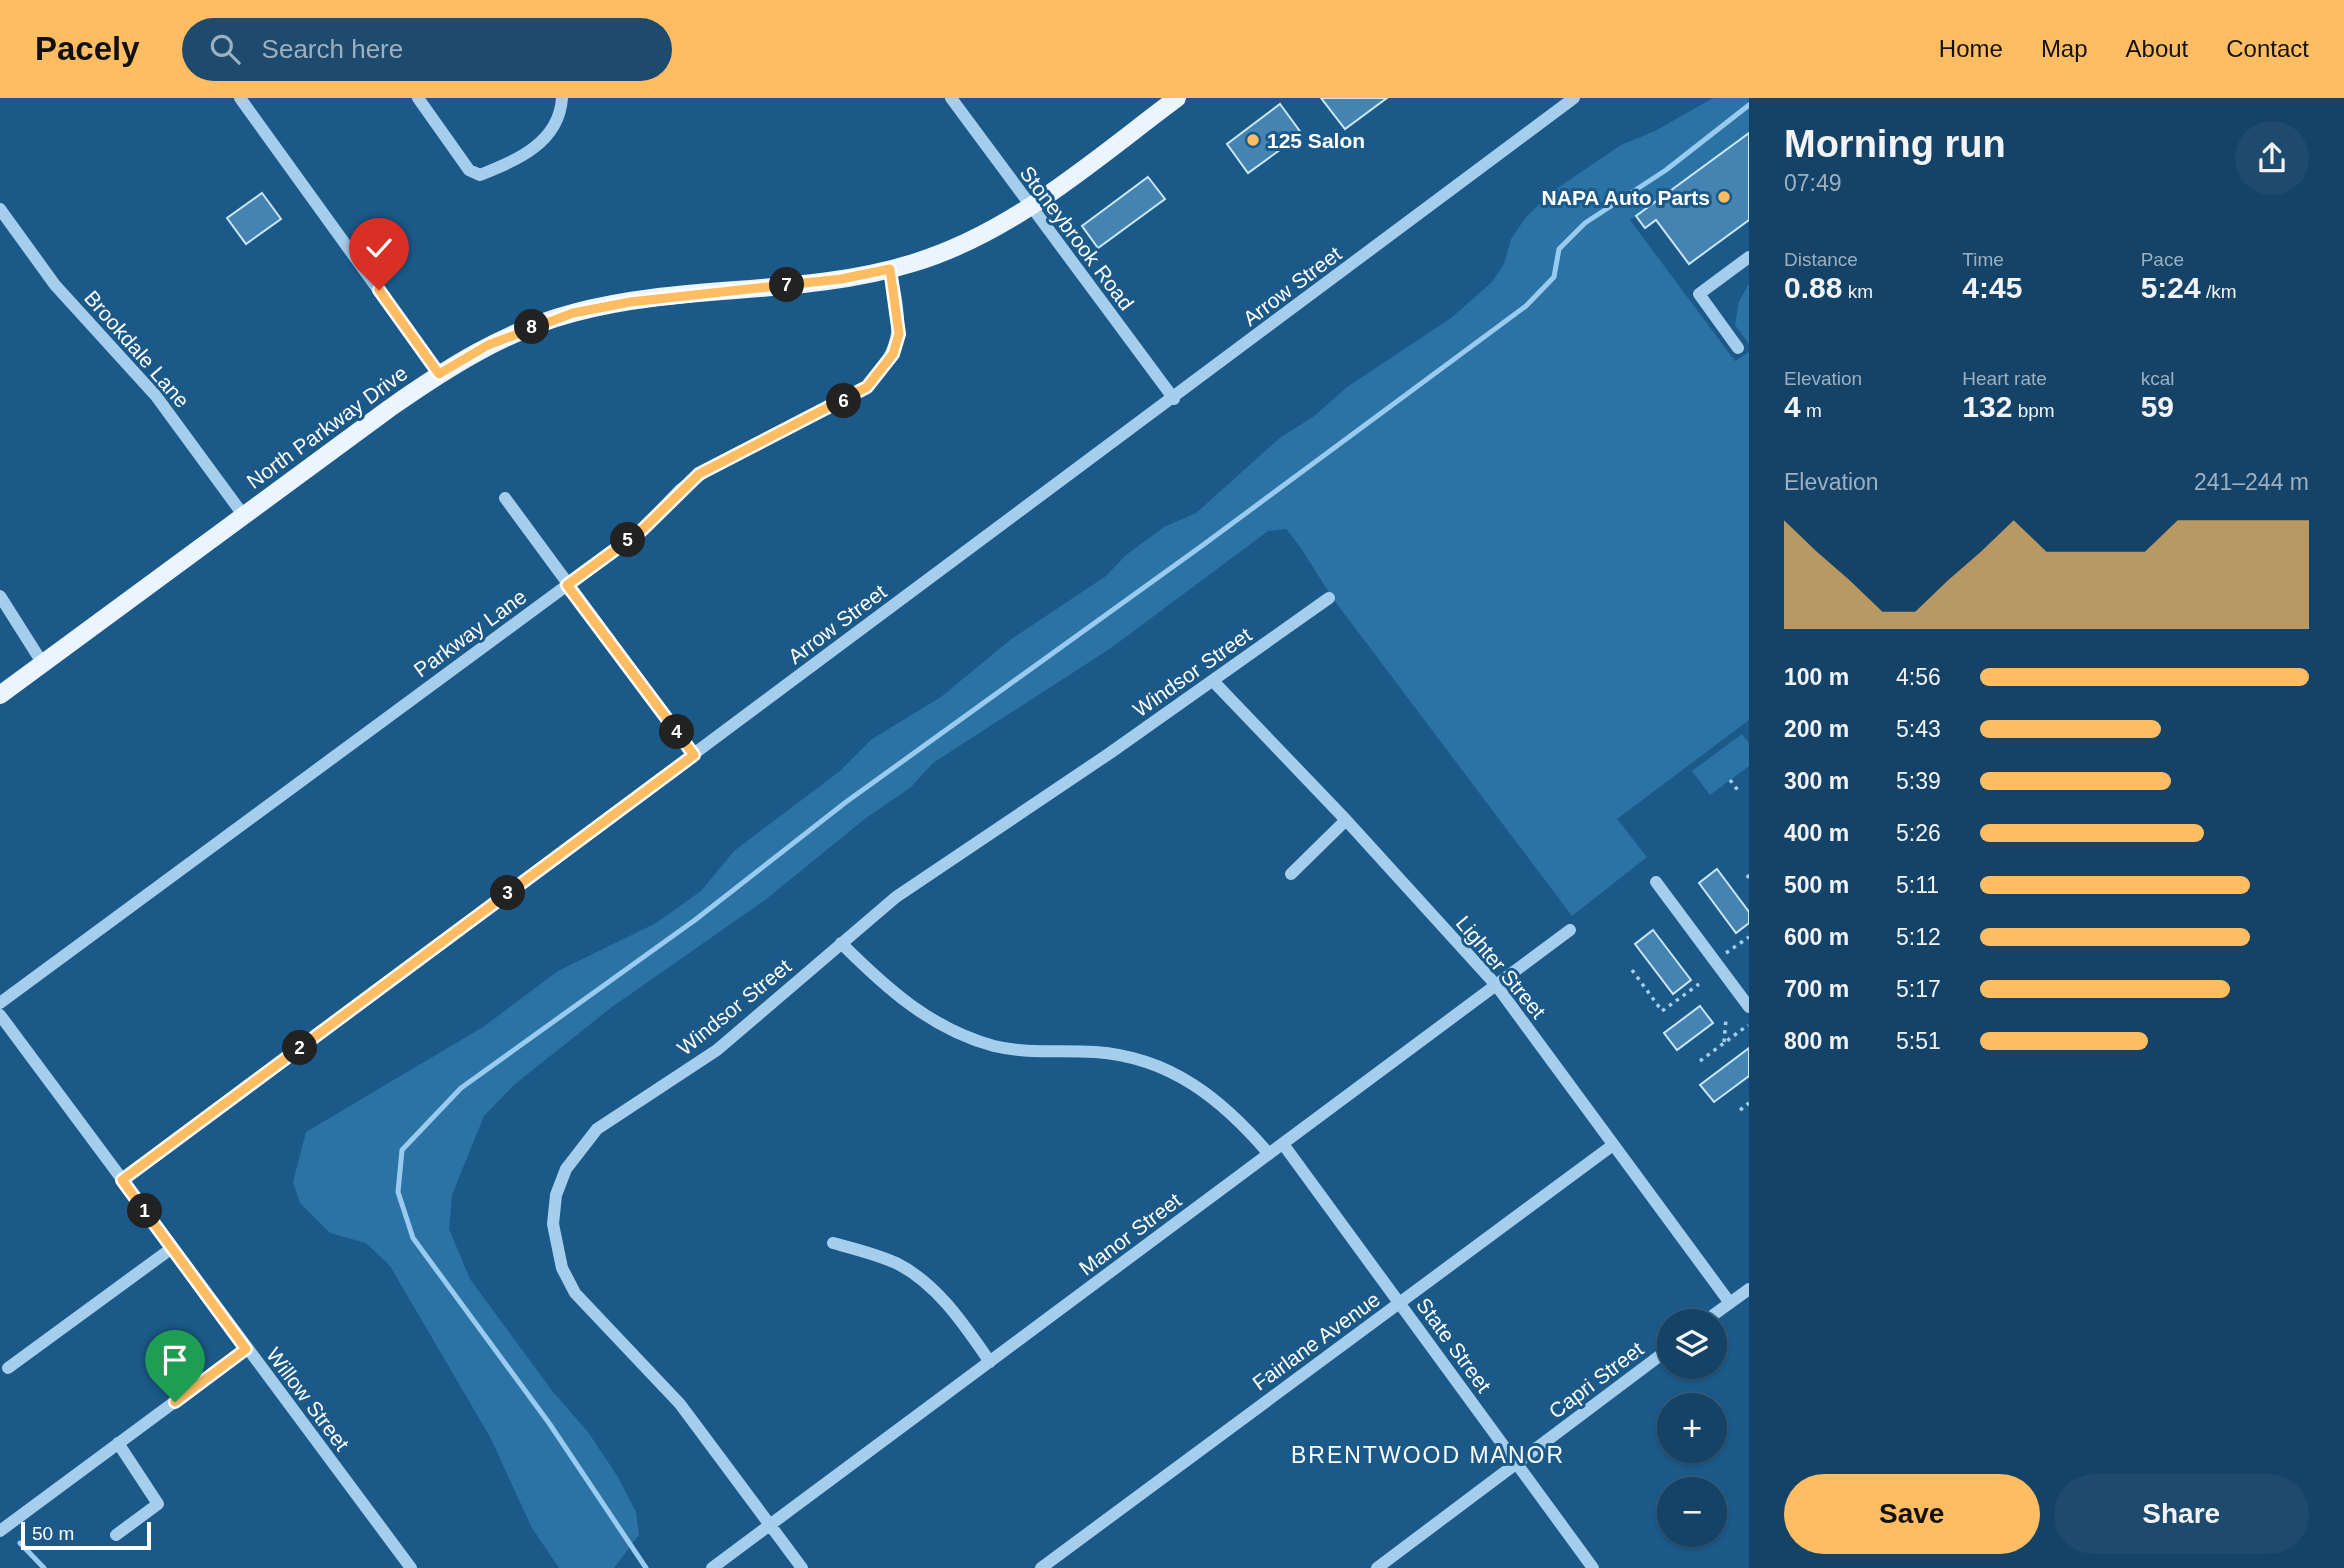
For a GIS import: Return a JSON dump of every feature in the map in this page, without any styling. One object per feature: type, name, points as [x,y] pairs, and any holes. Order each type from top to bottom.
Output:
[{"type":"main road","name":"North Parkway Drive","points":[[0,695],[439,374],[488,345],[573,313],[630,302],[841,279],[890,269],[966,243],[1029,207],[1177,98]]},
{"type":"street","points":[[240,98],[439,374]]},
{"type":"street","points":[[418,98],[470,170],[480,175],[514,161],[540,144],[558,120],[562,98]]},
{"type":"street","name":"Stoneybrook Road","points":[[951,98],[1029,207],[1174,399]]},
{"type":"street","name":"Arrow Street","points":[[122,1180],[1174,399],[1574,98]]},
{"type":"street","name":"Brookdale Lane","points":[[0,209],[55,285],[156,396],[244,516]]},
{"type":"street","points":[[1738,348],[1699,294],[1749,257]]},
{"type":"street","name":"Parkway Lane","points":[[0,1003],[642,530],[699,474],[867,387],[893,354],[899,334],[890,269]]},
{"type":"street","points":[[505,498],[694,755]]},
{"type":"street","points":[[0,596],[43,664]]},
{"type":"street","name":"Windsor Street","points":[[802,1568],[680,1404],[575,1293],[557,1253],[554,1210],[566,1169],[597,1129],[717,1050],[896,897],[1213,681],[1329,598]]},
{"type":"street","name":"Lighter Street","points":[[1213,681],[1346,820],[1496,985],[1730,1303]]},
{"type":"street","points":[[1291,874],[1346,820]]},
{"type":"street","points":[[1656,883],[1749,1007]]},
{"type":"street","name":"Manor Street","points":[[712,1568],[1570,930]]},
{"type":"street","points":[[841,943],[912,1008],[979,1041],[1014,1049],[1112,1054],[1175,1072],[1218,1101],[1269,1154]]},
{"type":"street","name":"Willow Street","points":[[0,1015],[411,1568]]},
{"type":"street","name":"State Street","points":[[1283,1144],[1593,1568]]},
{"type":"street","name":"Fairlane Avenue","points":[[1041,1568],[1613,1145]]},
{"type":"street","points":[[834,1244],[874,1254],[906,1268],[942,1300],[990,1362]]},
{"type":"street","points":[[8,1368],[172,1248]]},
{"type":"street","points":[[1722,1309],[1749,1289]]},
{"type":"street","points":[[0,1531],[246,1349]]},
{"type":"street","name":"Capri Street","points":[[1377,1568],[1657,1358]]},
{"type":"street","points":[[116,1535],[158,1504],[118,1443]]},
{"type":"path","points":[[1730,780],[1740,793]]},
{"type":"path","points":[[1726,953],[1749,937]]},
{"type":"path","points":[[1632,970],[1662,1011],[1699,984]]},
{"type":"path","points":[[1724,1043],[1726,1019]]},
{"type":"path","points":[[1700,1061],[1748,1025]]},
{"type":"path","points":[[1740,1110],[1749,1104]]},
{"type":"shaded area","points":[[1713,98],[1749,98],[1749,133],[1630,220],[1735,361],[1749,352],[1749,720],[1617,819],[1647,857],[1572,916],[1337,604],[1286,529],[1268,531],[1111,648],[933,763],[910,788],[866,818],[765,900],[612,1007],[515,1084],[484,1116],[452,1195],[449,1229],[470,1279],[553,1392],[588,1432],[618,1477],[636,1512],[639,1535],[614,1568],[559,1568],[532,1528],[490,1437],[390,1266],[366,1243],[330,1233],[300,1203],[293,1182],[306,1132],[483,1027],[558,971],[656,923],[701,891],[734,851],[840,771],[872,739],[941,697],[1010,640],[1106,576],[1126,555],[1164,527],[1196,513],[1281,437],[1313,417],[1347,387],[1451,318],[1492,282],[1504,264],[1511,239],[1526,217],[1553,191],[1621,145],[1655,131]]},
{"type":"shaded area","points":[[1749,283],[1749,344],[1735,325],[1739,302]]},
{"type":"shaded area","points":[[1742,734],[1749,743],[1749,766],[1710,795],[1692,771]]},
{"type":"building","points":[[1321,98],[1387,98],[1345,129]]},
{"type":"building","points":[[1280,104],[1302,134],[1248,173],[1227,144]]},
{"type":"building","points":[[1749,133],[1749,220],[1689,264],[1656,220],[1645,228],[1636,216]]},
{"type":"building","points":[[1148,177],[1165,199],[1098,248],[1082,226]]},
{"type":"building","points":[[262,193],[281,219],[246,244],[227,218]]},
{"type":"building","points":[[1717,869],[1749,912],[1749,923],[1736,933],[1699,883]]},
{"type":"building","points":[[1653,930],[1691,980],[1673,994],[1635,944]]},
{"type":"building","points":[[1700,1006],[1713,1023],[1677,1050],[1664,1033]]},
{"type":"building","points":[[1749,1048],[1749,1076],[1714,1102],[1700,1085]]},
{"type":"waterway","points":[[646,1568],[549,1423],[413,1238],[398,1192],[402,1150],[461,1088],[695,920],[846,802],[1203,545],[1526,306],[1554,277],[1559,249],[1585,223],[1666,170],[1749,105]]},
{"type":"waterway","points":[[20,1543],[44,1568]]},
{"type":"place","name":"125 Salon","points":[[1253,140]]},
{"type":"place","name":"NAPA Auto Parts","points":[[1724,197]]},
{"type":"district","name":"BRENTWOOD MANOR","points":[[1428,1455]]},
{"type":"route","points":[[175,1402],[246,1349],[122,1180],[694,755],[567,585],[642,530],[699,474],[853,397],[867,387],[893,354],[900,323],[890,269],[841,279],[630,302],[573,313],[488,345],[439,374],[379,290]]}]
